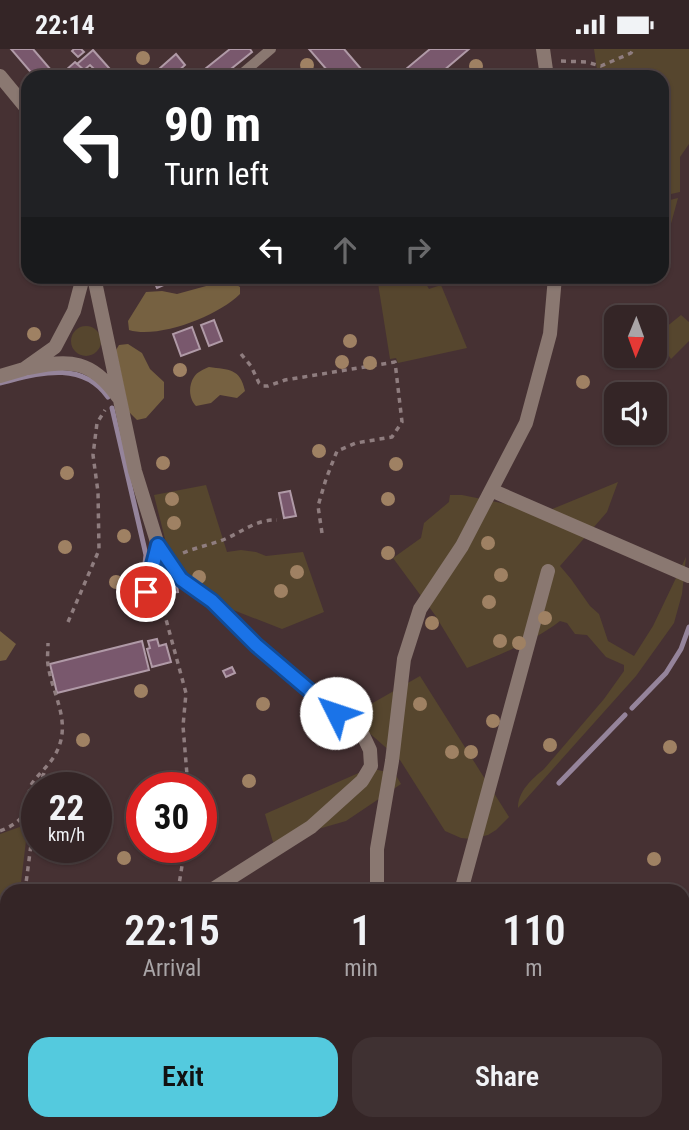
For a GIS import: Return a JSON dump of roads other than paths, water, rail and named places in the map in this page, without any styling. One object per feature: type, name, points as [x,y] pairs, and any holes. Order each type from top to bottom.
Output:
[{"type":"street","points":[[544,52],[546,70]]},
{"type":"street","points":[[0,76],[21,102]]},
{"type":"street","points":[[24,369],[55,347],[74,311],[80,284]]},
{"type":"street","points":[[94,284],[135,471],[158,545],[181,579],[212,601],[256,645],[362,733],[370,750],[371,766],[362,782],[311,827],[221,884]]},
{"type":"street","points":[[377,884],[377,849],[392,761],[404,659],[420,609],[462,546],[526,423],[550,334],[554,284]]},
{"type":"street","points":[[0,376],[56,362],[76,364],[95,373],[109,384],[118,398]]},
{"type":"street","points":[[491,490],[689,576]]},
{"type":"street","points":[[141,613],[158,545]]},
{"type":"street","points":[[463,884],[548,571]]},
{"type":"lane","points":[[246,70],[271,49]]},
{"type":"waterway","points":[[0,383],[43,373],[72,373],[97,385],[108,397]]},
{"type":"waterway","points":[[112,408],[146,555],[144,572]]},
{"type":"waterway","points":[[632,708],[666,673],[681,649],[689,627]]},
{"type":"waterway","points":[[559,783],[625,715]]}]
